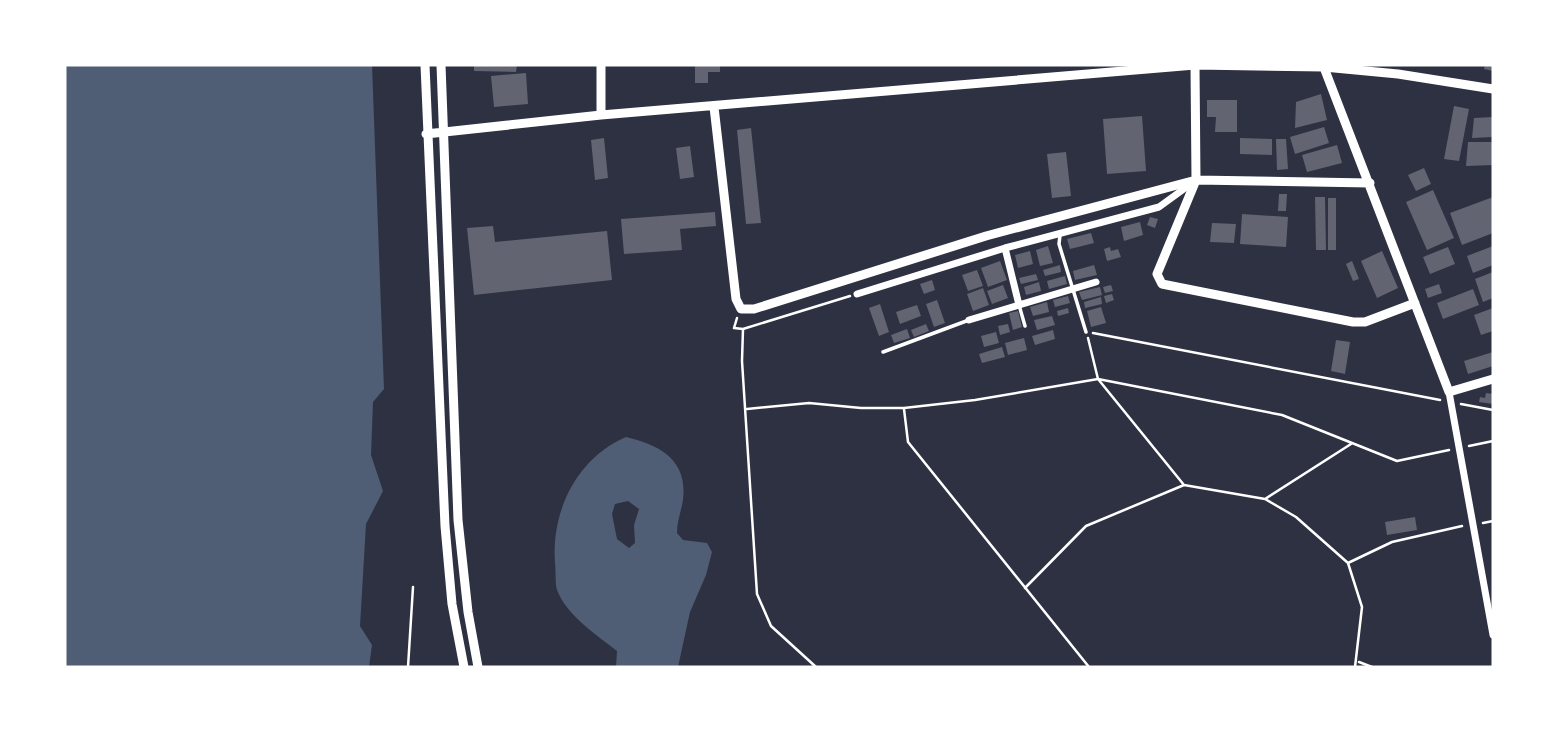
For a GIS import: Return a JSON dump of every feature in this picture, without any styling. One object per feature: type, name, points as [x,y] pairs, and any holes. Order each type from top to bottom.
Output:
[{"type":"street","points":[[425,65],[444,526],[452,604],[464,667]]},
{"type":"street","points":[[441,65],[458,520],[468,612],[478,667]]},
{"type":"street","points":[[601,65],[601,115]]},
{"type":"street","points":[[426,134],[601,115],[1195,65],[1323,66],[1398,74],[1493,89]]},
{"type":"street","points":[[1195,65],[1196,180],[1157,274],[1162,284],[1353,322],[1365,322],[1415,303]]},
{"type":"street","points":[[1323,66],[1450,397],[1493,635]]},
{"type":"street","points":[[714,107],[736,299],[741,309],[754,309],[986,236],[1196,180],[1370,183]]},
{"type":"street","points":[[857,294],[1005,248],[1159,207],[1196,180]]},
{"type":"street","points":[[1005,248],[1020,305]]},
{"type":"street","points":[[969,320],[1096,282]]},
{"type":"street","points":[[1450,397],[1493,379]]},
{"type":"lane","points":[[1060,233],[1059,244],[1086,332]]},
{"type":"lane","points":[[1020,305],[1026,326]]},
{"type":"lane","points":[[883,352],[969,320]]},
{"type":"path","points":[[741,309],[734,328],[743,330],[857,294]]},
{"type":"path","points":[[743,330],[742,361],[757,594],[771,626],[816,667]]},
{"type":"path","points":[[1184,485],[1098,379],[1086,332],[1450,397],[1493,410]]},
{"type":"path","points":[[747,409],[809,403],[861,408],[904,408],[975,400],[1098,379],[1282,415],[1397,461],[1493,440]]},
{"type":"path","points":[[904,408],[908,442],[1089,667]]},
{"type":"path","points":[[1265,499],[1352,443]]},
{"type":"path","points":[[1025,588],[1086,526],[1184,485],[1265,499],[1296,517],[1348,564],[1362,607],[1358,662],[1355,667]]},
{"type":"path","points":[[1348,564],[1392,542],[1450,527],[1493,521]]},
{"type":"path","points":[[408,667],[413,587]]},
{"type":"path","points":[[1358,662],[1372,667]]},
{"type":"water","points":[[65,65],[372,65],[384,389],[373,402],[371,455],[383,491],[366,524],[360,626],[372,645],[369,667],[65,667]]},
{"type":"water","points":[[626,437],[650,444],[669,456],[681,474],[683,486],[677,533],[683,540],[707,543],[712,552],[706,575],[690,612],[678,667],[616,667],[617,651],[575,617],[557,590],[555,544],[563,506],[581,472],[609,446]],"holes":[[[628,501],[639,509],[634,525],[635,543],[629,548],[617,539],[612,514],[615,504]]]},
{"type":"building","points":[[474,65],[517,65],[516,72],[474,71]]},
{"type":"building","points":[[695,65],[720,65],[720,72],[708,72],[708,83],[695,83]]},
{"type":"building","points":[[1485,65],[1493,65],[1493,71],[1484,69]]},
{"type":"building","points":[[526,73],[528,104],[494,107],[491,76]]},
{"type":"building","points":[[1321,94],[1327,120],[1295,128],[1296,102]]},
{"type":"building","points":[[1207,100],[1237,100],[1237,132],[1215,132],[1216,117],[1207,117]]},
{"type":"building","points":[[1454,106],[1469,109],[1459,161],[1444,159]]},
{"type":"building","points":[[1142,116],[1146,171],[1107,174],[1103,119]]},
{"type":"building","points":[[1493,117],[1493,137],[1472,138],[1474,118]]},
{"type":"building","points":[[1324,127],[1329,143],[1295,154],[1290,137]]},
{"type":"building","points":[[751,128],[761,223],[746,224],[737,130]]},
{"type":"building","points":[[604,138],[608,178],[595,180],[591,140]]},
{"type":"building","points":[[1240,138],[1272,139],[1272,155],[1240,154]]},
{"type":"building","points":[[1276,139],[1286,139],[1288,169],[1277,170]]},
{"type":"building","points":[[1468,142],[1493,142],[1493,165],[1466,166]]},
{"type":"building","points":[[1337,145],[1342,163],[1307,172],[1302,155]]},
{"type":"building","points":[[690,146],[694,177],[680,179],[676,148]]},
{"type":"building","points":[[1066,152],[1071,196],[1052,198],[1047,154]]},
{"type":"building","points":[[1424,168],[1431,184],[1416,191],[1408,175]]},
{"type":"building","points":[[1433,190],[1454,238],[1427,250],[1406,202]]},
{"type":"building","points":[[1279,194],[1287,194],[1286,211],[1278,211]]},
{"type":"building","points":[[1315,197],[1325,197],[1326,250],[1316,250]]},
{"type":"building","points":[[1493,197],[1493,233],[1462,245],[1450,213]]},
{"type":"building","points":[[1328,198],[1336,198],[1336,250],[1328,250]]},
{"type":"building","points":[[715,212],[716,226],[680,229],[682,250],[624,254],[621,219]]},
{"type":"building","points":[[1242,214],[1288,217],[1286,247],[1240,244]]},
{"type":"building","points":[[1150,217],[1158,219],[1155,228],[1147,225]]},
{"type":"building","points":[[1140,222],[1143,235],[1124,241],[1121,227]]},
{"type":"building","points":[[1212,223],[1236,224],[1234,243],[1210,242]]},
{"type":"building","points":[[493,226],[495,242],[607,231],[612,280],[474,295],[467,228]]},
{"type":"building","points":[[1091,233],[1094,243],[1070,249],[1067,239]]},
{"type":"building","points":[[1048,246],[1053,263],[1040,266],[1036,250]]},
{"type":"building","points":[[1493,246],[1493,265],[1473,273],[1467,256]]},
{"type":"building","points":[[1110,247],[1111,251],[1118,249],[1121,257],[1107,261],[1104,249]]},
{"type":"building","points":[[1448,247],[1455,264],[1430,274],[1423,257]]},
{"type":"building","points":[[1030,251],[1033,264],[1018,268],[1015,255]]},
{"type":"building","points":[[1382,251],[1398,288],[1377,298],[1361,261]]},
{"type":"building","points":[[1000,261],[1007,280],[988,287],[981,268]]},
{"type":"building","points":[[1352,261],[1359,279],[1353,281],[1346,264]]},
{"type":"building","points":[[1060,265],[1061,272],[1045,276],[1043,270]]},
{"type":"building","points":[[1094,265],[1097,275],[1075,280],[1073,271]]},
{"type":"building","points":[[977,270],[983,286],[968,291],[962,275]]},
{"type":"building","points":[[1493,272],[1493,298],[1483,302],[1475,279]]},
{"type":"building","points":[[1036,274],[1038,280],[1021,284],[1019,278]]},
{"type":"building","points":[[1065,276],[1067,284],[1049,289],[1047,281]]},
{"type":"building","points":[[932,280],[935,290],[924,294],[920,284]]},
{"type":"building","points":[[1039,282],[1041,291],[1026,295],[1024,287]]},
{"type":"building","points":[[1439,284],[1442,293],[1428,298],[1425,289]]},
{"type":"building","points":[[1003,285],[1008,298],[992,304],[987,291]]},
{"type":"building","points":[[1111,285],[1113,291],[1105,293],[1103,287]]},
{"type":"building","points":[[1100,287],[1102,295],[1082,300],[1079,292]]},
{"type":"building","points":[[983,288],[989,305],[973,311],[967,294]]},
{"type":"building","points":[[1473,289],[1479,305],[1443,319],[1437,303]]},
{"type":"building","points":[[1112,294],[1114,300],[1106,303],[1104,296]]},
{"type":"building","points":[[1068,296],[1070,303],[1055,307],[1053,300]]},
{"type":"building","points":[[1101,297],[1102,304],[1085,308],[1084,302]]},
{"type":"building","points":[[937,300],[945,323],[934,327],[926,304]]},
{"type":"building","points":[[1047,302],[1049,312],[1033,316],[1030,307]]},
{"type":"building","points":[[880,304],[889,332],[879,336],[869,308]]},
{"type":"building","points":[[917,305],[921,316],[900,324],[896,312]]},
{"type":"building","points":[[1101,307],[1106,323],[1091,327],[1087,311]]},
{"type":"building","points":[[1068,308],[1069,313],[1058,316],[1057,311]]},
{"type":"building","points":[[1493,308],[1493,331],[1481,335],[1474,315]]},
{"type":"building","points":[[1018,311],[1022,327],[1013,330],[1009,313]]},
{"type":"building","points":[[1052,316],[1055,325],[1037,330],[1034,320]]},
{"type":"building","points":[[926,324],[929,331],[914,337],[911,330]]},
{"type":"building","points":[[1008,324],[1010,332],[1000,335],[998,326]]},
{"type":"building","points":[[907,329],[910,338],[894,343],[891,335]]},
{"type":"building","points":[[1053,330],[1055,339],[1035,345],[1032,336]]},
{"type":"building","points":[[996,332],[999,343],[984,347],[981,336]]},
{"type":"building","points":[[1024,338],[1027,350],[1008,355],[1005,343]]},
{"type":"building","points":[[1336,340],[1350,342],[1345,374],[1331,371]]},
{"type":"building","points":[[1002,347],[1005,357],[982,363],[979,354]]},
{"type":"building","points":[[1493,352],[1493,366],[1468,374],[1464,361]]},
{"type":"building","points":[[1486,393],[1493,394],[1493,404],[1479,402],[1480,397],[1485,398]]},
{"type":"building","points":[[1415,517],[1417,530],[1387,535],[1385,522]]}]
